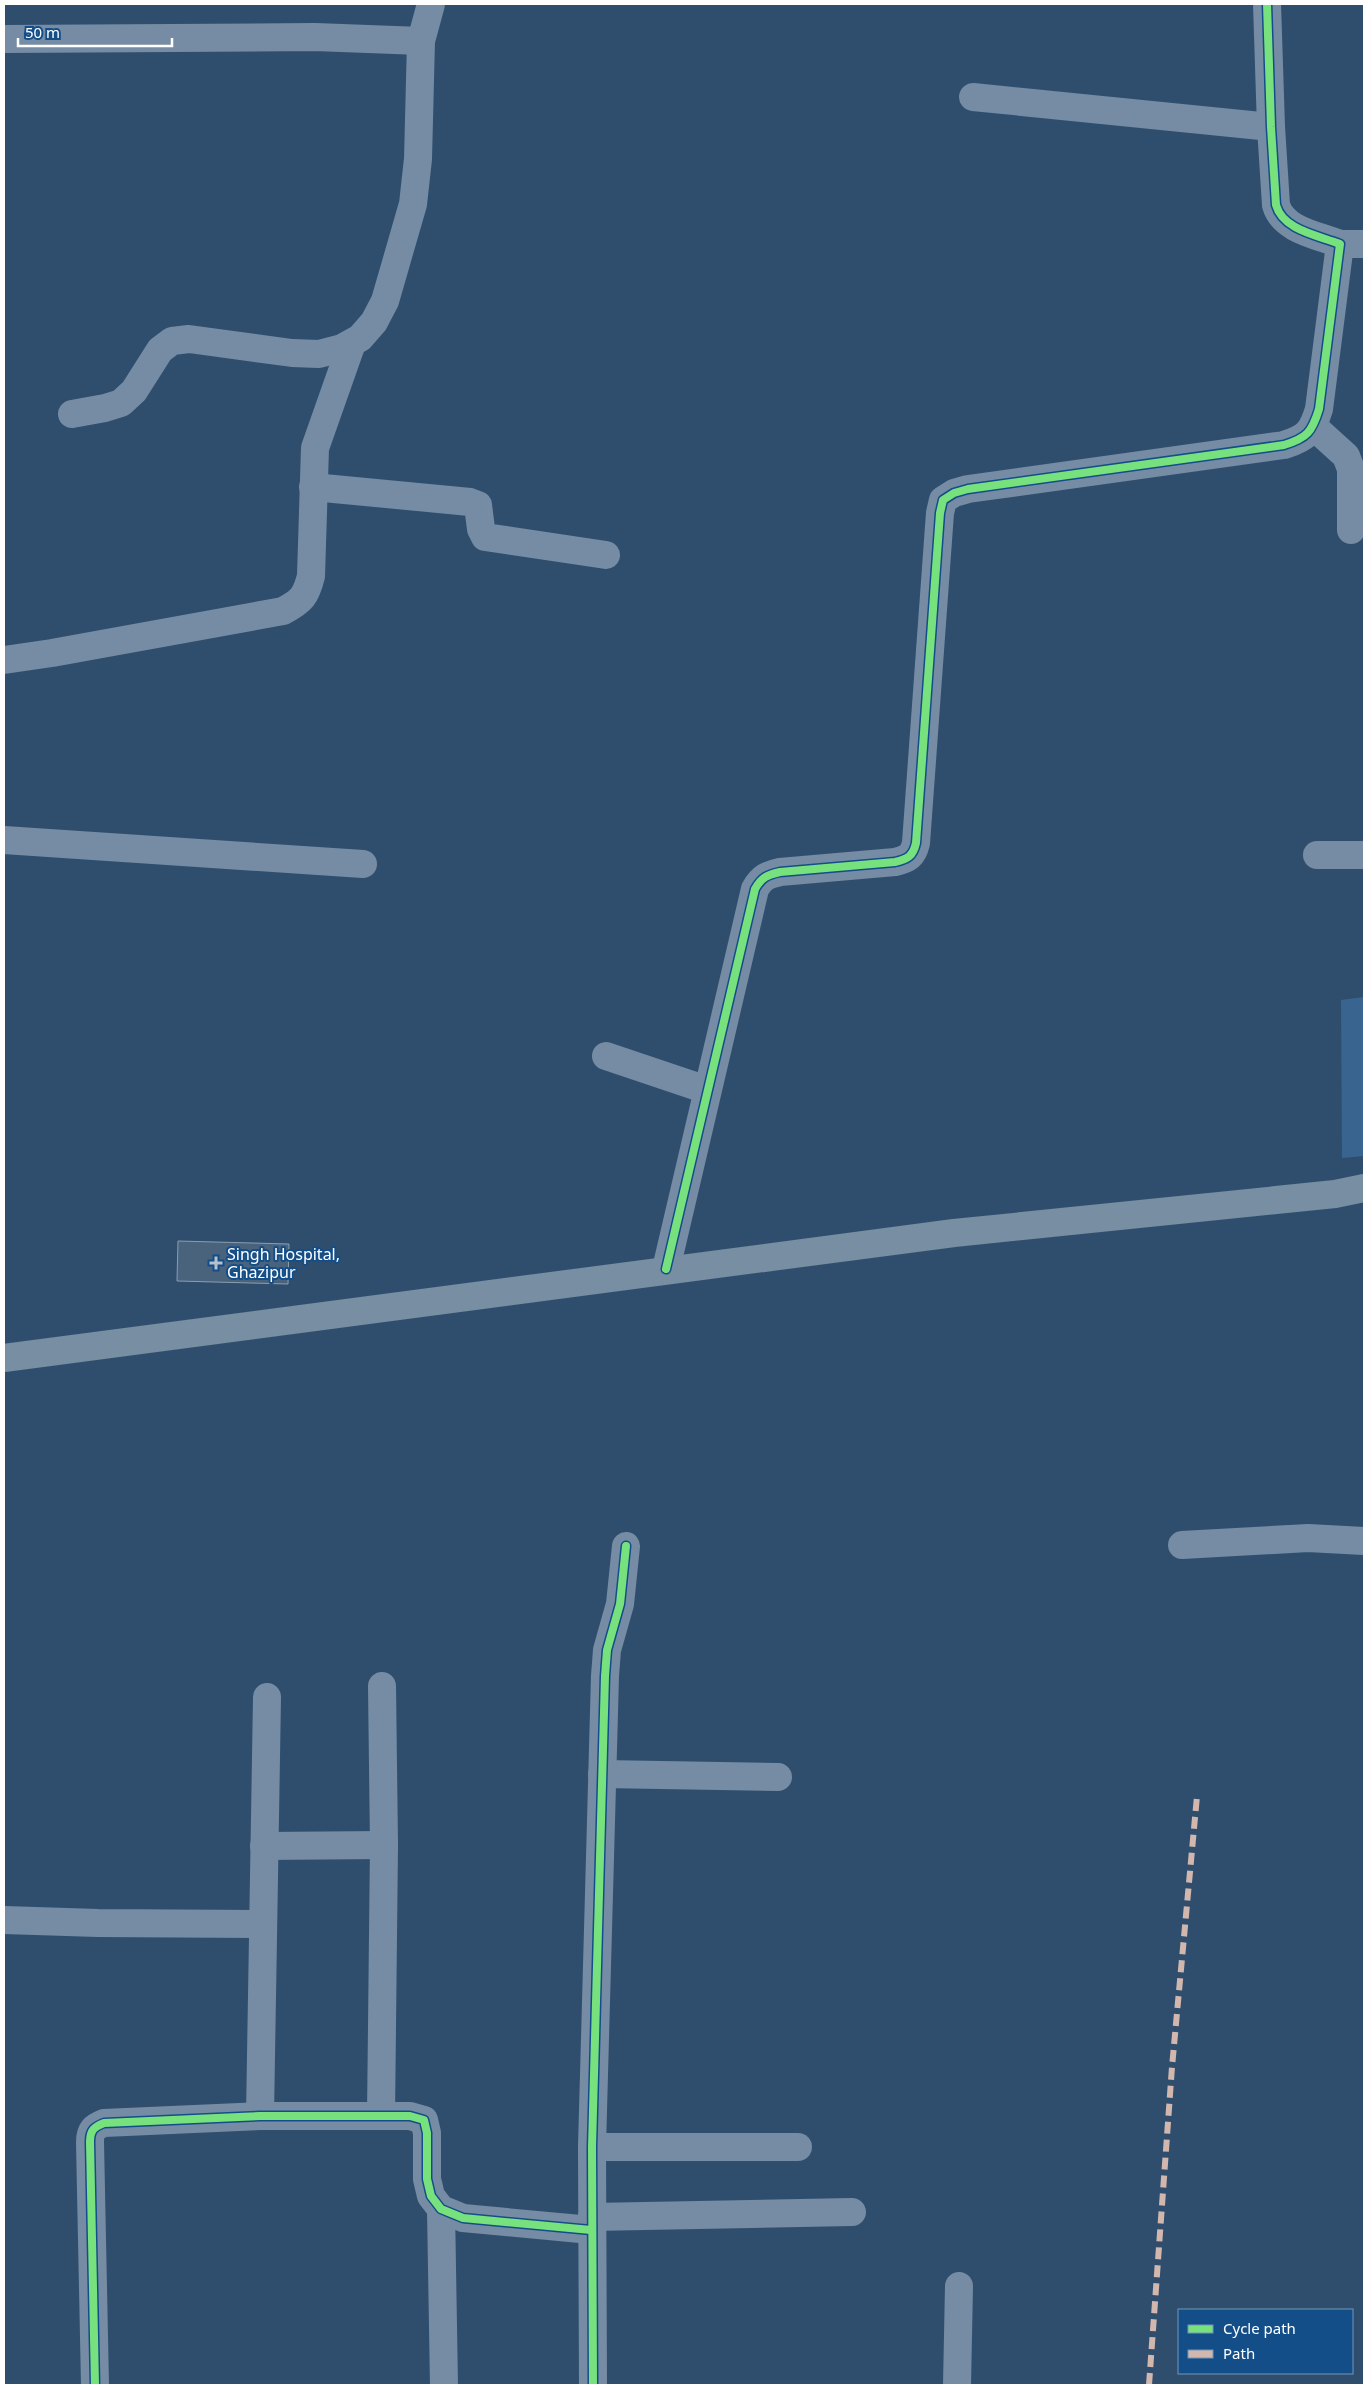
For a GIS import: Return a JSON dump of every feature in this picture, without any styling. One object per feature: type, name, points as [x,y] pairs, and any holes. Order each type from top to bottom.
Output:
[{"type":"highway","points":[[4,1358],[666,1269],[954,1233],[1335,1194],[1364,1188]]},
{"type":"street","points":[[72,414],[121,403],[134,391],[160,350],[172,341],[189,339],[292,353],[319,354],[342,348],[360,338],[374,322],[385,301],[412,204],[418,159],[421,40],[431,4]]},
{"type":"street","points":[[666,1269],[755,889],[767,875],[780,872],[895,862],[906,860],[913,854],[916,843],[940,513],[943,500],[954,493],[968,489],[1284,445],[1301,440],[1314,428],[1352,244],[1294,226],[1285,222],[1279,214],[1276,205],[1271,127],[1267,4]]},
{"type":"street","points":[[4,39],[315,38],[421,40]]},
{"type":"street","points":[[973,97],[1271,127]]},
{"type":"street","points":[[4,660],[283,611],[297,603],[307,593],[311,576],[316,448],[352,343]]},
{"type":"street","points":[[1314,428],[1346,456],[1351,469],[1351,530]]},
{"type":"street","points":[[313,487],[470,502],[478,505],[481,529],[485,538],[606,555]]},
{"type":"street","points":[[4,840],[363,864]]},
{"type":"street","points":[[1317,855],[1364,855]]},
{"type":"street","points":[[606,1056],[707,1090]]},
{"type":"street","points":[[1182,1545],[1308,1538],[1364,1541]]},
{"type":"street","points":[[593,2385],[592,2146],[602,1774],[607,1650],[620,1604],[626,1546]]},
{"type":"street","points":[[381,2116],[384,1845],[382,1686]]},
{"type":"street","points":[[260,2116],[267,1697]]},
{"type":"street","points":[[602,1774],[778,1777]]},
{"type":"street","points":[[264,1846],[384,1845]]},
{"type":"street","points":[[4,1920],[98,1923],[263,1924]]},
{"type":"street","points":[[95,2385],[90,2133],[95,2126],[104,2123],[260,2116],[410,2116],[424,2120],[427,2133],[427,2178],[431,2196],[441,2209],[463,2218],[591,2224],[852,2212]]},
{"type":"street","points":[[592,2146],[798,2146]]},
{"type":"street","points":[[441,2209],[444,2385]]},
{"type":"street","points":[[957,2385],[958,2286]]},
{"type":"water","points":[[1364,997],[1364,1156],[1342,1158],[1341,1000]]},
{"type":"building","points":[[178,1241],[289,1244],[288,1284],[177,1281]]},
{"type":"marked path","points":[[1149,2385],[1172,2067],[1197,1796]]},
{"type":"cycle path","points":[[666,1269],[755,889],[763,879],[775,873],[895,862],[909,856],[915,847],[940,513],[943,500],[954,493],[968,489],[1284,445],[1303,437],[1314,423],[1319,409],[1340,244],[1293,226],[1280,213],[1276,205],[1271,127],[1267,4]]},
{"type":"cycle path","points":[[593,2385],[592,2147],[605,1676],[607,1650],[620,1604],[626,1546]]},
{"type":"cycle path","points":[[95,2385],[90,2142],[93,2130],[104,2123],[260,2116],[410,2116],[424,2120],[427,2133],[427,2179],[431,2196],[441,2209],[463,2218],[591,2230]]},
{"type":"place","name":"Singh Hospital, Ghazipur","points":[[216,1263]]}]
